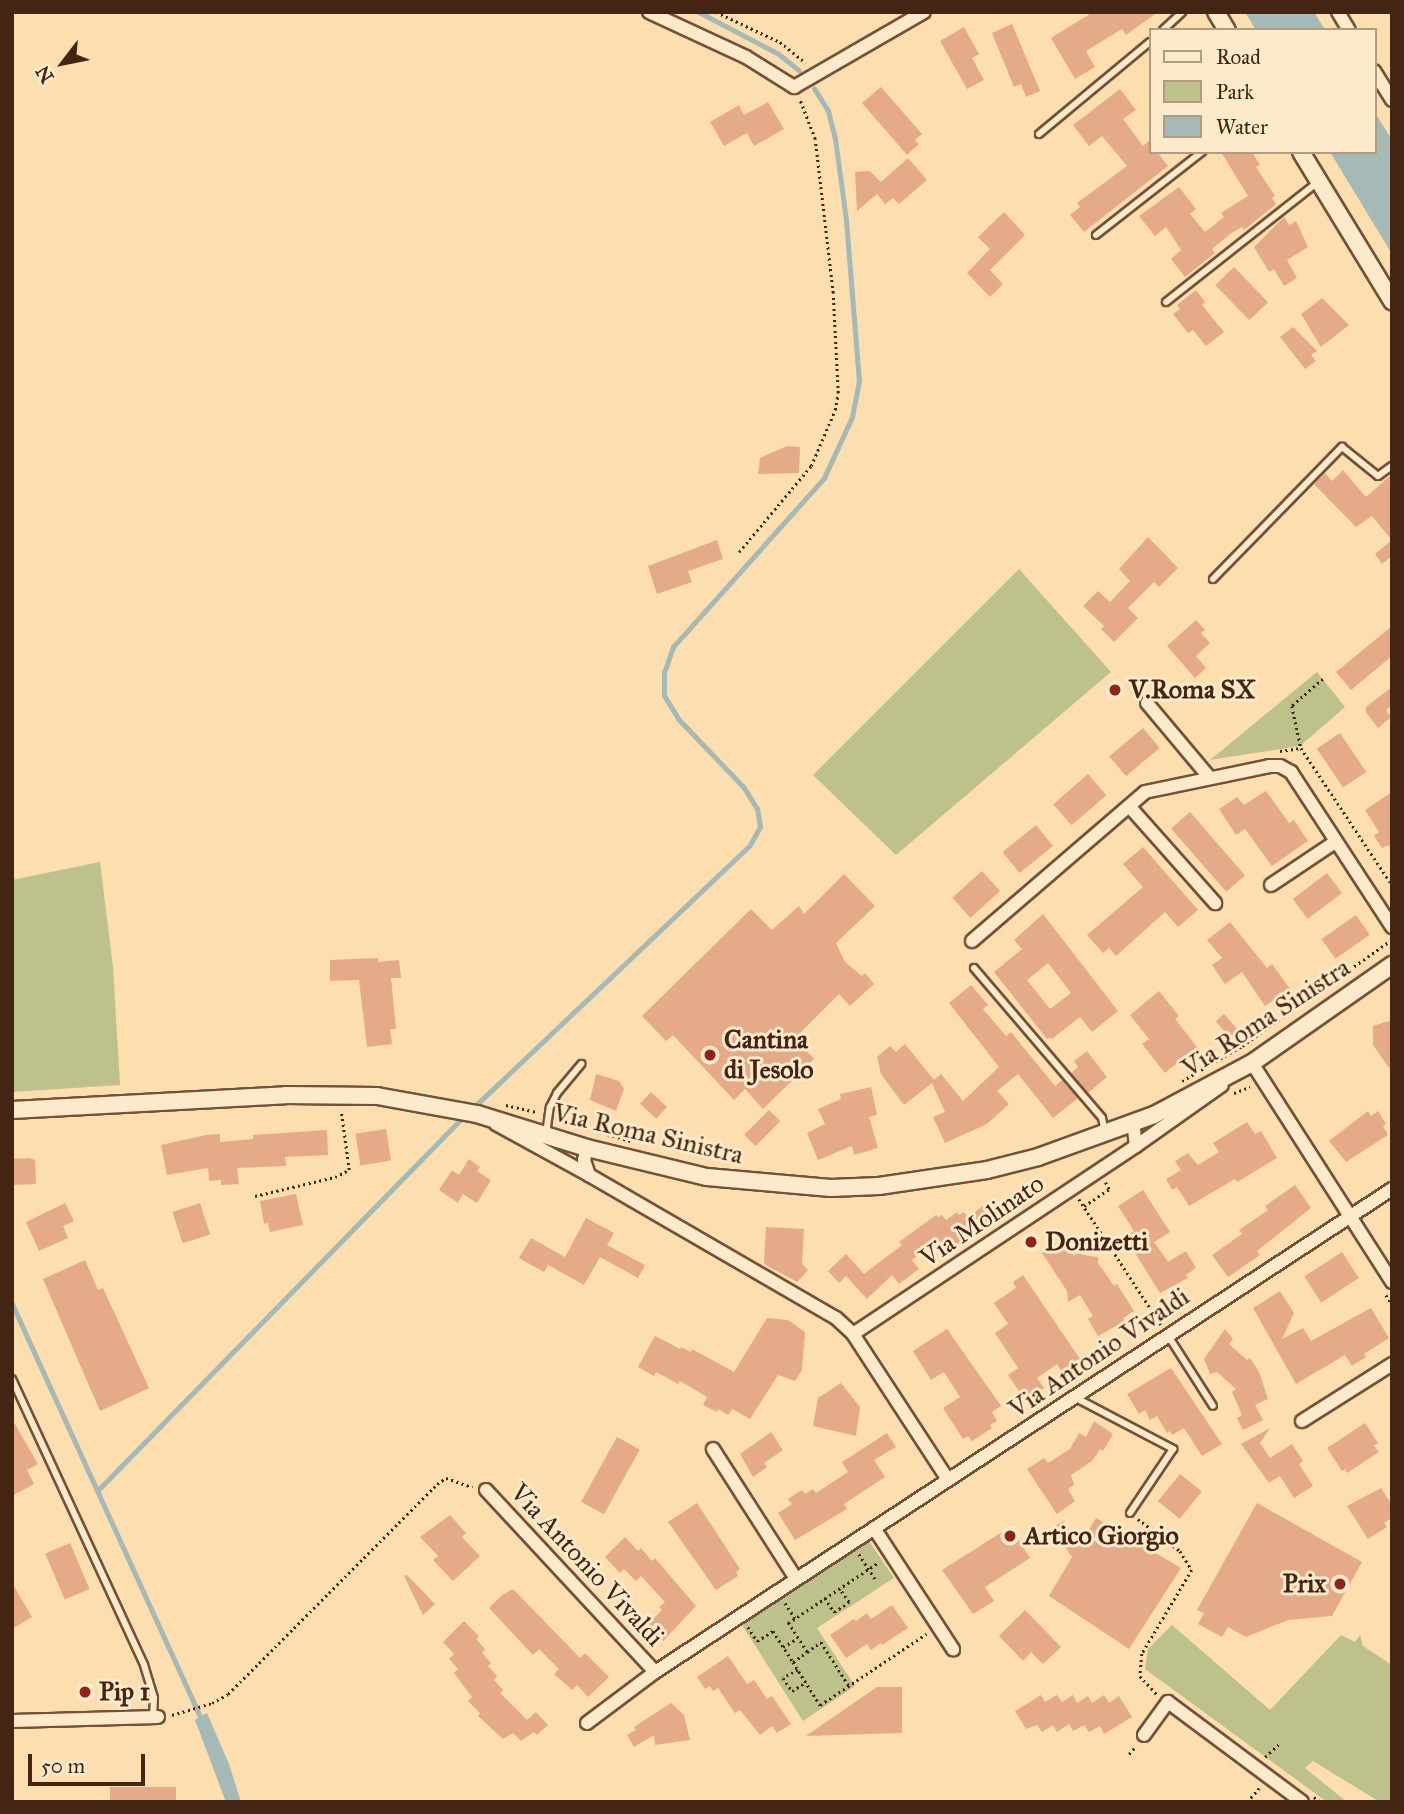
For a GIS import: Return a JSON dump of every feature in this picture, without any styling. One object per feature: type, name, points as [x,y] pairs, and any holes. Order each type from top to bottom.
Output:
[{"type":"street","points":[[649,12],[746,57],[794,87],[924,12]]},
{"type":"street","points":[[1216,12],[1226,28]]},
{"type":"street","points":[[1338,12],[1348,28]]},
{"type":"street","points":[[1376,74],[1392,100]]},
{"type":"street","points":[[1302,154],[1392,301]]},
{"type":"street","points":[[1147,703],[1210,778]]},
{"type":"street","points":[[972,941],[1145,792],[1280,766],[1291,772],[1392,926]]},
{"type":"street","points":[[1129,806],[1215,903]]},
{"type":"street","points":[[1271,885],[1335,842]]},
{"type":"street","name":"Via Roma Sinistra","points":[[12,1110],[338,1094],[408,1099],[477,1114],[587,1148],[719,1179],[831,1188],[930,1181],[987,1170],[1105,1134],[1192,1096],[1252,1063],[1392,965]]},
{"type":"street","points":[[1252,1063],[1392,1282]]},
{"type":"street","name":"Via Molinato","points":[[853,1334],[1136,1146],[1252,1063]]},
{"type":"street","points":[[477,1114],[825,1311],[853,1334],[948,1480]]},
{"type":"street","points":[[1133,1123],[1136,1146]]},
{"type":"street","points":[[587,1148],[584,1160],[589,1175]]},
{"type":"street","name":"Via Antonio Vivaldi","points":[[587,1723],[655,1672],[1392,1189]]},
{"type":"street","points":[[1303,1421],[1392,1364]]},
{"type":"street","points":[[713,1449],[796,1579]]},
{"type":"street","name":"Via Antonio Vivaldi","points":[[486,1490],[655,1672]]},
{"type":"street","points":[[874,1528],[953,1649]]},
{"type":"street","points":[[1144,1735],[1168,1702],[1302,1802]]},
{"type":"street","points":[[12,1721],[156,1717]]},
{"type":"lane","points":[[1165,28],[1182,12]]},
{"type":"lane","points":[[1039,134],[1148,44]]},
{"type":"lane","points":[[1096,235],[1199,154]]},
{"type":"lane","points":[[1166,302],[1318,181]]},
{"type":"lane","points":[[1213,579],[1342,447],[1378,476],[1392,466]]},
{"type":"lane","points":[[974,968],[1102,1118],[1105,1134]]},
{"type":"lane","points":[[546,1136],[557,1093],[581,1064]]},
{"type":"lane","points":[[1167,1334],[1213,1406]]},
{"type":"lane","points":[[12,1379],[144,1664],[154,1698],[156,1717]]},
{"type":"lane","points":[[1075,1398],[1173,1449],[1130,1513]]},
{"type":"path","points":[[716,12],[780,42],[819,74]]},
{"type":"path","points":[[739,552],[811,466],[829,429],[838,393],[832,284],[815,139],[794,87]]},
{"type":"path","points":[[1323,679],[1292,706],[1301,748],[1392,885]]},
{"type":"path","points":[[1176,1084],[1242,1046],[1392,940]]},
{"type":"path","points":[[1231,1095],[1248,1086],[1252,1088]]},
{"type":"path","points":[[255,1196],[335,1177],[349,1170],[338,1094]]},
{"type":"path","points":[[506,1105],[639,1143]]},
{"type":"path","points":[[1084,1206],[1109,1189],[1103,1179]]},
{"type":"path","points":[[1072,1188],[1167,1334]]},
{"type":"path","points":[[177,1714],[212,1703],[228,1694],[437,1484],[446,1478],[486,1490]]},
{"type":"path","points":[[1130,1513],[1180,1551],[1192,1570],[1142,1654],[1140,1676],[1145,1684]]},
{"type":"path","points":[[851,1543],[875,1579]]},
{"type":"path","points":[[807,1652],[788,1623],[890,1554]]},
{"type":"path","points":[[825,1598],[834,1612],[849,1602],[839,1588]]},
{"type":"path","points":[[778,1592],[795,1618]]},
{"type":"path","points":[[741,1616],[757,1641],[773,1631],[820,1705],[937,1627]]},
{"type":"path","points":[[783,1647],[798,1638]]},
{"type":"path","points":[[793,1662],[821,1642],[849,1686]]},
{"type":"path","points":[[798,1670],[783,1678],[792,1692],[806,1682]]},
{"type":"path","points":[[1255,1767],[1279,1744]]},
{"type":"path","points":[[1247,1802],[1267,1776]]},
{"type":"green space","points":[[1019,569],[1111,672],[896,855],[813,775]]},
{"type":"green space","points":[[1317,672],[1345,707],[1300,746],[1210,760]]},
{"type":"green space","points":[[100,862],[113,967],[120,1085],[12,1092],[12,880]]},
{"type":"green space","points":[[869,1541],[894,1578],[817,1628],[855,1686],[803,1721],[742,1625]]},
{"type":"green space","points":[[1172,1625],[1270,1710],[1341,1635],[1355,1642],[1360,1635],[1363,1646],[1392,1665],[1392,1802],[1380,1802],[1313,1761],[1305,1768],[1347,1802],[1327,1802],[1145,1669],[1148,1649]]},
{"type":"water","points":[[1245,12],[1314,12],[1324,28],[1255,28]]},
{"type":"water","points":[[1376,114],[1392,140],[1392,254],[1331,154],[1376,154]]},
{"type":"water","points":[[207,1713],[229,1764],[241,1802],[226,1802],[195,1720]]},
{"type":"building","points":[[1093,12],[1158,12],[1126,35],[1122,29],[1086,51],[1095,67],[1075,79],[1051,38]]},
{"type":"building","points":[[1012,24],[1040,91],[1026,97],[1021,84],[1014,87],[992,33]]},
{"type":"building","points":[[964,27],[979,54],[972,58],[984,80],[967,89],[940,41]]},
{"type":"building","points":[[881,87],[922,134],[915,140],[919,144],[907,155],[862,103]]},
{"type":"building","points":[[1120,89],[1136,110],[1123,119],[1143,146],[1148,142],[1148,154],[1159,154],[1168,166],[1084,232],[1070,215],[1080,207],[1077,203],[1127,166],[1102,136],[1089,146],[1073,125]]},
{"type":"building","points":[[768,102],[784,129],[754,146],[747,133],[724,146],[710,122],[739,105],[744,115]]},
{"type":"building","points":[[1222,154],[1253,154],[1260,165],[1256,167],[1275,196],[1272,198],[1276,204],[1244,230],[1242,227],[1230,234],[1212,249],[1215,253],[1185,277],[1171,259],[1181,250],[1166,227],[1155,236],[1139,216],[1179,187],[1196,209],[1190,214],[1205,232],[1224,217],[1221,213],[1248,196]]},
{"type":"building","points":[[908,158],[927,180],[899,204],[893,198],[885,204],[877,194],[857,211],[855,172],[870,171],[881,182]]},
{"type":"building","points":[[1004,212],[1025,235],[990,270],[1003,284],[990,297],[967,273],[990,249],[978,237]]},
{"type":"building","points":[[1284,217],[1289,225],[1296,221],[1308,247],[1287,260],[1297,278],[1284,286],[1274,269],[1269,272],[1254,247]]},
{"type":"building","points":[[1234,267],[1268,302],[1249,320],[1215,285]]},
{"type":"building","points":[[1196,290],[1205,302],[1202,305],[1224,332],[1206,346],[1193,330],[1188,333],[1173,314],[1180,309],[1177,305]]},
{"type":"building","points":[[1322,298],[1349,325],[1321,347],[1301,314]]},
{"type":"building","points":[[1293,327],[1317,351],[1311,355],[1316,361],[1305,369],[1280,337]]},
{"type":"building","points":[[787,446],[800,447],[799,473],[758,474],[760,458]]},
{"type":"building","points":[[1343,470],[1366,497],[1392,474],[1392,540],[1372,516],[1356,527],[1314,484],[1325,473],[1332,481]]},
{"type":"building","points":[[1148,537],[1178,568],[1159,587],[1154,582],[1128,608],[1138,618],[1114,642],[1101,629],[1104,626],[1083,606],[1098,591],[1110,602],[1130,581],[1119,569]]},
{"type":"building","points":[[717,540],[723,559],[688,571],[692,582],[657,594],[648,566]]},
{"type":"building","points":[[1392,540],[1392,556],[1382,564],[1375,554]]},
{"type":"building","points":[[1196,620],[1205,630],[1201,633],[1210,643],[1196,656],[1206,668],[1195,678],[1167,646]]},
{"type":"building","points":[[1392,626],[1392,656],[1351,690],[1336,672]]},
{"type":"building","points":[[1392,687],[1392,705],[1386,710],[1391,717],[1378,728],[1366,712],[1366,707]]},
{"type":"building","points":[[1143,728],[1160,748],[1126,776],[1109,756]]},
{"type":"building","points":[[1340,733],[1366,772],[1343,788],[1317,749]]},
{"type":"building","points":[[1088,774],[1106,795],[1072,825],[1053,804]]},
{"type":"building","points":[[1266,791],[1289,823],[1294,820],[1308,841],[1272,866],[1245,829],[1236,835],[1219,809],[1237,797],[1244,805]]},
{"type":"building","points":[[1392,792],[1392,850],[1388,845],[1382,848],[1374,836],[1379,832],[1365,810]]},
{"type":"building","points":[[1190,812],[1245,875],[1226,892],[1171,828]]},
{"type":"building","points":[[1036,825],[1053,846],[1020,873],[1003,852]]},
{"type":"building","points":[[1143,847],[1198,910],[1178,927],[1165,912],[1116,956],[1109,948],[1103,953],[1087,935],[1143,887],[1123,864]]},
{"type":"building","points":[[982,871],[1000,891],[970,918],[952,898]]},
{"type":"building","points":[[1327,873],[1342,893],[1308,919],[1293,899]]},
{"type":"building","points":[[844,874],[875,906],[836,943],[845,962],[862,976],[865,973],[874,984],[850,1006],[839,994],[795,1038],[814,1059],[763,1109],[745,1089],[734,1100],[673,1035],[666,1041],[642,1016],[751,909],[772,930],[799,906],[804,914]]},
{"type":"building","points":[[1043,914],[1118,1011],[1092,1032],[1080,1017],[1052,1039],[1047,1039],[994,972],[1022,949],[1014,940]],"holes":[[[1048,963],[1071,993],[1050,1009],[1027,980]]]},
{"type":"building","points":[[1356,915],[1370,935],[1335,959],[1322,939]]},
{"type":"building","points":[[1230,922],[1267,968],[1272,964],[1293,993],[1286,997],[1290,1002],[1280,1010],[1274,1000],[1265,1006],[1242,972],[1225,984],[1212,965],[1222,958],[1207,940]]},
{"type":"building","points":[[378,958],[378,962],[399,960],[401,978],[391,978],[396,1029],[390,1029],[392,1044],[367,1047],[359,980],[330,981],[330,960]]},
{"type":"building","points":[[971,985],[988,1005],[983,1009],[1006,1036],[1011,1032],[1055,1086],[1062,1080],[1078,1098],[1053,1118],[1018,1074],[997,1091],[1009,1104],[987,1124],[945,1143],[933,1117],[945,1112],[932,1083],[904,1105],[881,1074],[877,1057],[890,1046],[896,1052],[905,1044],[934,1080],[941,1074],[963,1101],[999,1067],[949,1003]]},
{"type":"building","points":[[1159,991],[1179,1016],[1175,1019],[1197,1047],[1165,1073],[1142,1044],[1149,1039],[1130,1015]]},
{"type":"building","points":[[1224,1014],[1239,1031],[1231,1039],[1216,1021]]},
{"type":"building","points":[[1392,1020],[1392,1072],[1373,1045],[1373,1026]]},
{"type":"building","points":[[1087,1051],[1107,1077],[1088,1093],[1071,1073],[1078,1067],[1074,1061]]},
{"type":"building","points":[[596,1074],[619,1081],[624,1089],[616,1111],[590,1100]]},
{"type":"building","points":[[871,1087],[877,1115],[869,1117],[878,1148],[854,1155],[852,1146],[818,1160],[807,1133],[825,1124],[818,1109],[841,1099],[840,1094]]},
{"type":"building","points":[[651,1092],[667,1107],[656,1119],[640,1104]]},
{"type":"building","points":[[769,1110],[780,1121],[756,1146],[744,1135]]},
{"type":"building","points":[[1368,1111],[1371,1116],[1378,1111],[1386,1124],[1383,1126],[1388,1135],[1346,1162],[1329,1141]]},
{"type":"building","points":[[1247,1122],[1255,1134],[1261,1131],[1277,1158],[1189,1206],[1177,1187],[1172,1190],[1166,1179],[1181,1170],[1175,1161],[1188,1153],[1198,1165],[1219,1152],[1213,1143]]},
{"type":"building","points":[[386,1129],[391,1161],[360,1165],[355,1134]]},
{"type":"building","points":[[327,1130],[328,1155],[285,1157],[286,1166],[237,1168],[239,1184],[221,1185],[221,1180],[209,1181],[208,1168],[167,1175],[161,1145],[206,1135],[220,1134],[220,1142],[253,1139],[253,1135]]},
{"type":"building","points":[[12,1159],[35,1160],[36,1184],[12,1185]]},
{"type":"building","points":[[469,1159],[480,1167],[477,1171],[491,1180],[477,1203],[463,1194],[458,1203],[439,1190],[452,1170],[459,1175]]},
{"type":"building","points":[[1295,1185],[1311,1208],[1257,1251],[1260,1255],[1228,1277],[1212,1255],[1242,1234],[1239,1230],[1268,1210],[1265,1206]]},
{"type":"building","points":[[1143,1190],[1170,1232],[1154,1242],[1168,1262],[1186,1251],[1196,1268],[1186,1275],[1188,1278],[1160,1293],[1125,1237],[1134,1231],[1118,1206]]},
{"type":"building","points":[[296,1194],[303,1225],[270,1232],[268,1223],[264,1224],[260,1201]]},
{"type":"building","points":[[65,1203],[74,1221],[63,1226],[68,1238],[39,1251],[26,1222]]},
{"type":"building","points":[[200,1203],[210,1234],[183,1243],[172,1212]]},
{"type":"building","points":[[994,1204],[1001,1215],[949,1252],[942,1242],[936,1242],[912,1260],[919,1269],[899,1284],[892,1275],[867,1299],[846,1276],[839,1283],[828,1271],[846,1254],[864,1274],[902,1245],[899,1242],[936,1215],[942,1215],[946,1220],[957,1212],[959,1215],[964,1212],[968,1217],[983,1206],[985,1209]]},
{"type":"building","points":[[586,1218],[614,1233],[607,1245],[645,1265],[638,1278],[600,1257],[584,1285],[548,1265],[544,1272],[519,1258],[531,1238],[565,1257]]},
{"type":"building","points":[[766,1227],[804,1229],[802,1264],[808,1270],[797,1282],[764,1264]]},
{"type":"building","points":[[1070,1235],[1073,1256],[1080,1252],[1082,1255],[1098,1257],[1098,1263],[1114,1286],[1117,1284],[1134,1311],[1123,1318],[1125,1321],[1098,1336],[1088,1319],[1093,1316],[1080,1295],[1068,1302],[1067,1291],[1042,1253]]},
{"type":"building","points":[[1342,1252],[1359,1278],[1321,1303],[1304,1277]]},
{"type":"building","points":[[85,1260],[98,1290],[103,1288],[149,1388],[100,1411],[43,1279]]},
{"type":"building","points":[[1023,1275],[1082,1362],[1064,1375],[1057,1364],[1037,1378],[1044,1388],[1026,1401],[1008,1375],[1018,1368],[995,1333],[1008,1324],[994,1303],[1016,1288],[1013,1282]]},
{"type":"building","points":[[1280,1291],[1294,1313],[1282,1339],[1303,1328],[1311,1341],[1371,1308],[1389,1338],[1364,1354],[1366,1357],[1352,1366],[1345,1355],[1296,1384],[1253,1308]]},
{"type":"building","points":[[767,1318],[788,1320],[805,1332],[802,1370],[795,1381],[778,1375],[750,1419],[732,1409],[728,1415],[718,1409],[717,1412],[703,1405],[707,1397],[680,1381],[678,1384],[656,1372],[654,1376],[638,1367],[655,1336],[680,1349],[681,1347],[691,1352],[692,1349],[734,1372]]},
{"type":"building","points":[[947,1329],[1001,1406],[992,1412],[997,1421],[990,1425],[992,1428],[972,1441],[968,1436],[963,1439],[943,1408],[960,1397],[944,1372],[931,1380],[913,1351]]},
{"type":"building","points":[[1225,1329],[1233,1339],[1229,1344],[1247,1360],[1250,1358],[1259,1372],[1268,1399],[1255,1405],[1263,1420],[1243,1430],[1237,1418],[1242,1415],[1232,1392],[1236,1389],[1217,1372],[1210,1374],[1204,1359]]},
{"type":"building","points":[[1171,1368],[1222,1444],[1202,1456],[1184,1428],[1172,1435],[1170,1431],[1167,1433],[1157,1416],[1150,1420],[1145,1410],[1139,1414],[1127,1394]]},
{"type":"building","points":[[841,1383],[860,1407],[856,1436],[813,1426],[818,1398]]},
{"type":"building","points":[[12,1419],[38,1464],[27,1470],[34,1484],[12,1496]]},
{"type":"building","points":[[1094,1421],[1113,1434],[1103,1451],[1100,1449],[1092,1461],[1071,1475],[1074,1485],[1068,1489],[1075,1501],[1057,1514],[1027,1469],[1044,1458],[1048,1463],[1070,1449],[1079,1433],[1086,1437]]},
{"type":"building","points":[[1365,1423],[1378,1443],[1374,1446],[1379,1452],[1347,1473],[1345,1469],[1342,1471],[1327,1448]]},
{"type":"building","points":[[1270,1428],[1260,1443],[1270,1458],[1292,1444],[1303,1461],[1299,1464],[1313,1486],[1294,1498],[1280,1476],[1269,1483],[1241,1444]]},
{"type":"building","points":[[771,1432],[783,1450],[764,1463],[767,1467],[753,1477],[740,1454]]},
{"type":"building","points":[[887,1433],[896,1447],[874,1460],[885,1477],[844,1504],[847,1509],[795,1540],[778,1513],[792,1504],[788,1499],[802,1490],[805,1494],[813,1489],[816,1493],[848,1472],[842,1462]]},
{"type":"building","points":[[617,1437],[640,1450],[604,1514],[581,1502]]},
{"type":"building","points":[[1180,1474],[1202,1492],[1180,1519],[1158,1501]]},
{"type":"building","points":[[1381,1488],[1392,1505],[1392,1518],[1384,1523],[1387,1527],[1368,1539],[1347,1506]]},
{"type":"building","points":[[697,1503],[740,1569],[736,1572],[738,1576],[716,1590],[668,1522]]},
{"type":"building","points":[[1257,1503],[1362,1562],[1332,1616],[1288,1620],[1246,1637],[1228,1627],[1222,1637],[1198,1624],[1204,1613],[1197,1610]]},
{"type":"building","points":[[450,1515],[466,1533],[462,1537],[480,1556],[453,1581],[433,1560],[438,1556],[420,1537]]},
{"type":"building","points":[[1096,1518],[1181,1568],[1129,1649],[1049,1596],[1072,1557],[1052,1528],[1063,1521],[1079,1546]]},
{"type":"building","points":[[1010,1527],[1030,1558],[985,1587],[994,1601],[973,1614],[942,1570]]},
{"type":"building","points":[[625,1537],[638,1551],[641,1548],[652,1561],[655,1558],[696,1606],[663,1641],[647,1625],[662,1610],[659,1607],[665,1602],[641,1576],[636,1581],[624,1569],[620,1573],[605,1557]]},
{"type":"building","points":[[70,1543],[90,1589],[65,1600],[45,1554]]},
{"type":"building","points":[[407,1575],[435,1604],[423,1615],[404,1576]]},
{"type":"building","points":[[12,1583],[32,1617],[12,1629]]},
{"type":"building","points":[[513,1589],[580,1658],[585,1653],[609,1677],[588,1697],[577,1685],[572,1690],[554,1674],[559,1669],[539,1649],[533,1655],[489,1608],[502,1595]]},
{"type":"building","points":[[892,1605],[908,1628],[882,1645],[881,1643],[871,1650],[867,1644],[846,1658],[830,1635],[854,1619],[856,1621],[867,1613],[871,1619]]},
{"type":"building","points":[[1025,1610],[1061,1647],[1043,1664],[1031,1652],[1023,1661],[999,1636]]},
{"type":"building","points":[[464,1621],[479,1636],[476,1639],[485,1649],[482,1653],[497,1676],[494,1680],[503,1690],[500,1693],[527,1720],[536,1712],[548,1725],[537,1735],[534,1732],[521,1741],[513,1733],[503,1739],[478,1716],[480,1713],[468,1701],[472,1697],[454,1673],[458,1669],[449,1659],[454,1654],[443,1642]]},
{"type":"building","points":[[728,1656],[747,1684],[754,1680],[767,1699],[772,1696],[791,1724],[777,1733],[772,1726],[760,1735],[740,1710],[735,1713],[718,1688],[713,1691],[710,1686],[705,1689],[697,1677]]},
{"type":"building","points":[[877,1687],[902,1687],[902,1733],[806,1736]]},
{"type":"building","points":[[1041,1695],[1045,1702],[1057,1695],[1062,1702],[1073,1695],[1077,1703],[1088,1696],[1092,1703],[1104,1695],[1109,1703],[1119,1696],[1132,1717],[1104,1734],[1100,1726],[1089,1732],[1084,1725],[1073,1731],[1069,1724],[1057,1732],[1053,1725],[1042,1732],[1037,1725],[1026,1729],[1015,1711]]},
{"type":"building","points":[[671,1703],[684,1715],[690,1740],[655,1745],[654,1735],[634,1747],[627,1735],[636,1730],[634,1727]]},
{"type":"building","points":[[110,1787],[176,1787],[176,1802],[110,1802]]},
{"type":"waterway","points":[[699,12],[779,54],[799,70]]},
{"type":"waterway","points":[[472,1109],[750,845],[760,827],[757,809],[743,787],[679,720],[664,696],[664,673],[673,647],[824,478],[852,417],[859,382],[846,220],[835,139],[828,111],[814,89]]},
{"type":"waterway","points":[[99,1489],[463,1117]]},
{"type":"waterway","points":[[12,1303],[202,1719]]},
{"type":"place","name":"V.Roma SX","points":[[1115,690]]},
{"type":"place","name":"Cantina di Jesolo","points":[[710,1055]]},
{"type":"place","name":"Donizetti","points":[[1031,1242]]},
{"type":"place","name":"Artico Giorgio","points":[[1010,1536]]},
{"type":"place","name":"Prix","points":[[1340,1584]]},
{"type":"place","name":"Pip 1","points":[[85,1692]]}]
